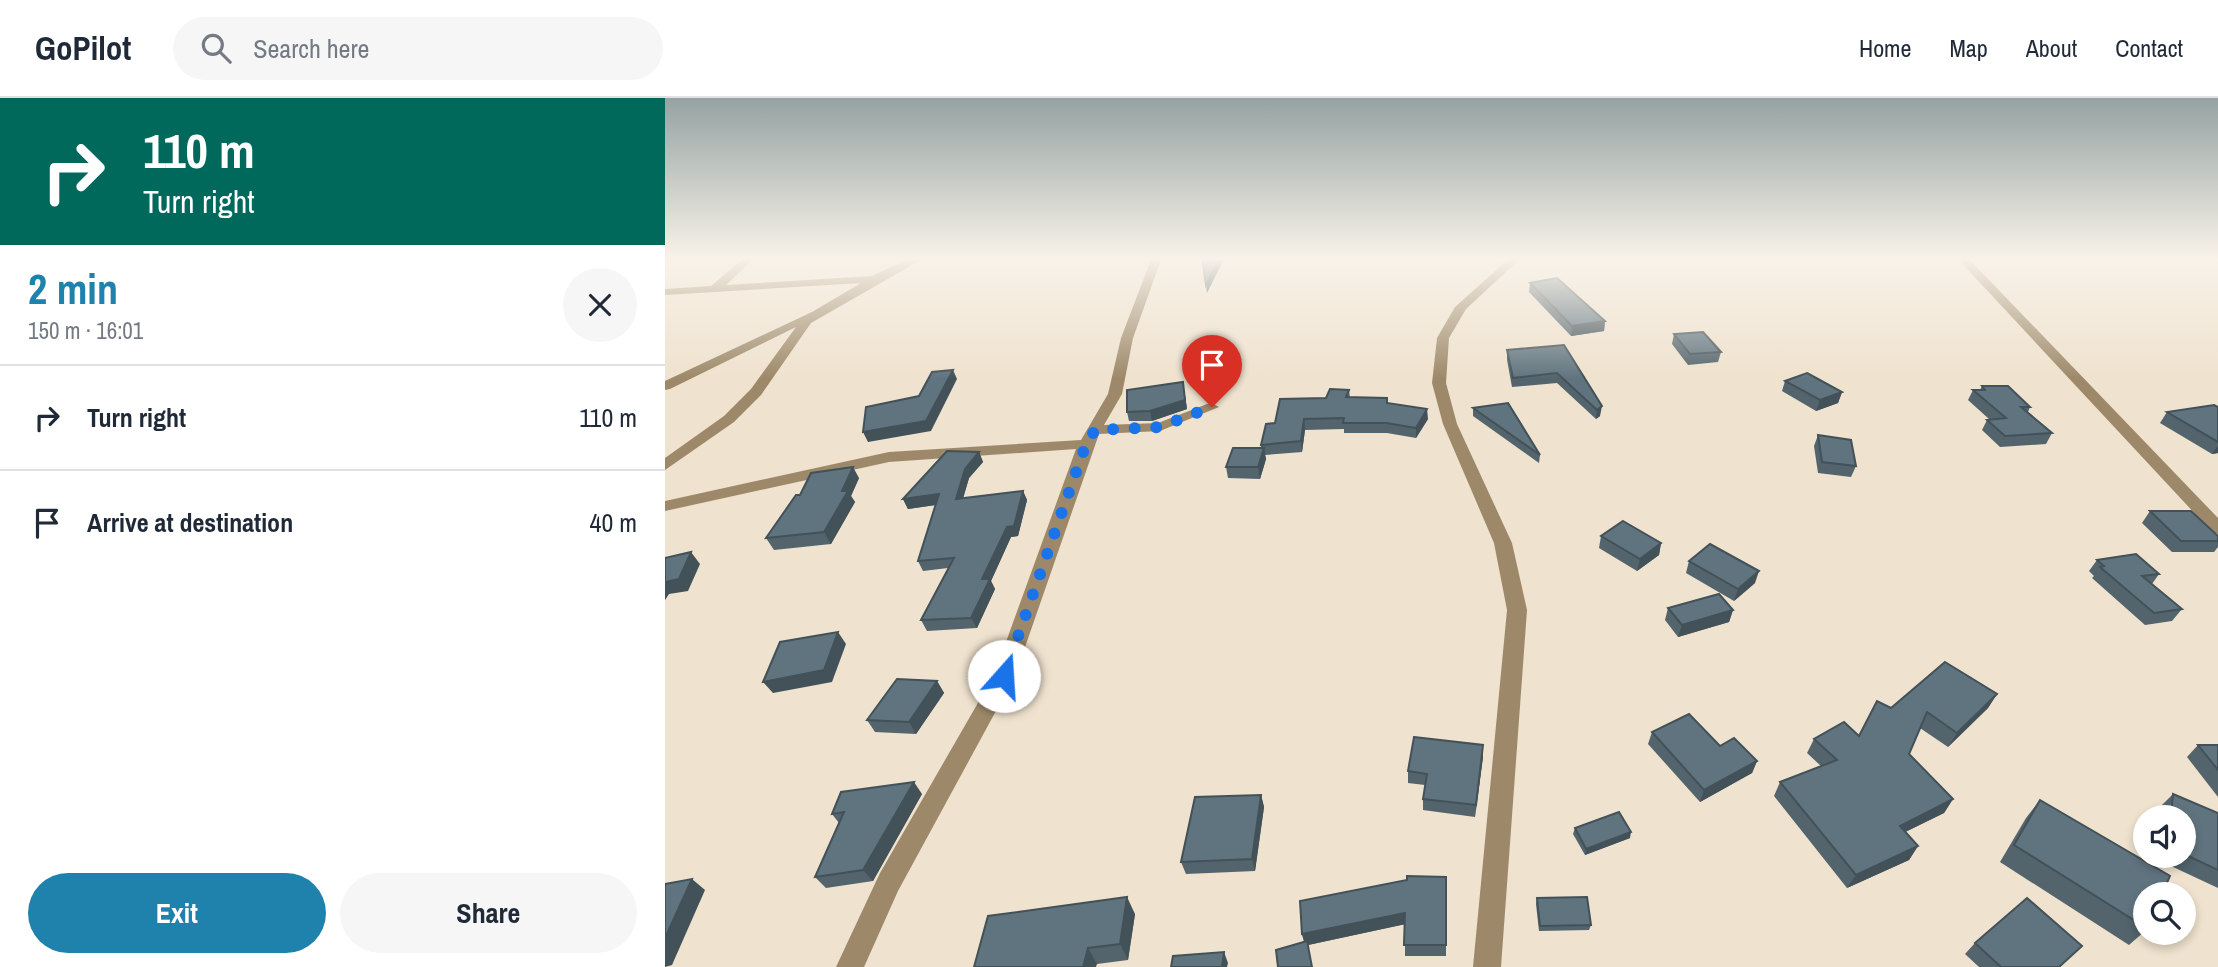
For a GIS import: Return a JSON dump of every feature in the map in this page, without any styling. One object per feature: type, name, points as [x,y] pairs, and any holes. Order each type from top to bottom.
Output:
[{"type":"street","points":[[665,386],[842,298]]},
{"type":"street","points":[[850,967],[889,882],[1004,676],[1090,437],[1115,394],[1127,338],[1142,298]]},
{"type":"street","points":[[1472,298],[1461,307],[1443,338],[1439,383],[1450,424],[1503,542],[1517,610],[1487,967]]},
{"type":"street","points":[[1999,298],[2218,528]]},
{"type":"street","points":[[665,465],[729,419],[756,393],[807,320],[822,309]]},
{"type":"street","points":[[665,506],[889,457],[1090,437],[1160,427],[1212,407]]},
{"type":"building","points":[[1544,298],[1579,298],[1605,321],[1572,326]]},
{"type":"building","points":[[1703,332],[1721,352],[1690,354],[1674,334]]},
{"type":"building","points":[[1564,345],[1602,406],[1597,410],[1557,373],[1513,378],[1507,350]]},
{"type":"building","points":[[953,370],[926,421],[863,432],[866,407],[919,396],[932,372]]},
{"type":"building","points":[[1807,373],[1842,392],[1820,400],[1785,381]]},
{"type":"building","points":[[1183,382],[1185,400],[1150,411],[1127,412],[1127,390]]},
{"type":"building","points":[[1982,386],[2008,386],[2030,407],[2021,407],[2052,433],[2005,436],[1987,420],[2006,418],[1973,390],[1985,390]]},
{"type":"building","points":[[1330,389],[1349,390],[1346,397],[1387,398],[1387,403],[1427,409],[1416,428],[1386,423],[1343,423],[1344,418],[1304,419],[1301,441],[1261,445],[1266,424],[1275,423],[1280,399],[1326,398]]},
{"type":"building","points":[[1508,403],[1540,455],[1473,408]]},
{"type":"building","points":[[2214,405],[2218,407],[2218,442],[2167,412]]},
{"type":"building","points":[[1818,435],[1851,440],[1856,466],[1822,462]]},
{"type":"building","points":[[1233,448],[1264,448],[1258,467],[1226,467]]},
{"type":"building","points":[[947,451],[979,452],[965,469],[956,499],[1023,491],[1014,526],[1007,527],[982,579],[990,579],[971,618],[921,620],[954,558],[918,561],[939,494],[903,499]]},
{"type":"building","points":[[853,467],[842,491],[848,491],[824,532],[766,538],[796,495],[800,495],[811,473]]},
{"type":"building","points":[[2150,511],[2191,511],[2218,536],[2218,541],[2181,541]]},
{"type":"building","points":[[1623,521],[1661,543],[1640,559],[1601,536]]},
{"type":"building","points":[[1710,544],[1759,571],[1738,589],[1689,561]]},
{"type":"building","points":[[691,552],[679,579],[665,582],[665,558]]},
{"type":"building","points":[[2136,554],[2159,574],[2142,576],[2182,609],[2154,613],[2100,567],[2104,566],[2097,560]]},
{"type":"building","points":[[1719,594],[1733,610],[1682,625],[1668,608]]},
{"type":"building","points":[[838,632],[824,670],[763,682],[780,642]]},
{"type":"building","points":[[1945,662],[1997,694],[1957,733],[1927,712],[1909,754],[1953,799],[1900,826],[1918,846],[1856,875],[1780,782],[1837,760],[1814,739],[1844,722],[1859,736],[1877,701],[1891,708]]},
{"type":"building","points":[[897,679],[937,681],[909,722],[867,720]]},
{"type":"building","points":[[1689,714],[1720,746],[1734,738],[1757,761],[1704,790],[1652,732]]},
{"type":"building","points":[[1414,737],[1483,745],[1476,805],[1423,799],[1427,774],[1408,771]]},
{"type":"building","points":[[2198,745],[2218,745],[2218,770]]},
{"type":"building","points":[[914,782],[863,870],[815,877],[844,812],[832,814],[841,792]]},
{"type":"building","points":[[2173,794],[2218,813],[2218,870],[2196,860],[2196,805],[2172,805]]},
{"type":"building","points":[[1261,795],[1252,859],[1181,862],[1195,797]]},
{"type":"building","points":[[2040,800],[2133,854],[2133,868],[2156,868],[2170,876],[2167,882],[2133,882],[2133,919],[2014,845]]},
{"type":"building","points":[[1619,812],[1631,832],[1586,849],[1575,828]]},
{"type":"building","points":[[1407,876],[1446,877],[1446,945],[1404,945],[1405,913],[1302,934],[1300,901],[1407,880]]},
{"type":"building","points":[[692,879],[665,938],[665,884]]},
{"type":"building","points":[[1127,897],[1120,944],[1088,948],[1083,967],[974,967],[988,916]]},
{"type":"building","points":[[1587,897],[1591,925],[1540,926],[1537,898]]},
{"type":"building","points":[[2027,898],[2082,946],[2059,967],[2001,967],[1975,943]]},
{"type":"building","points":[[1307,941],[1312,967],[1278,967],[1276,950]]},
{"type":"building","points":[[1224,952],[1222,967],[1171,967],[1173,956]]},
{"type":"route","points":[[1004,676],[1086,444],[1095,430],[1160,427],[1212,407]]}]
